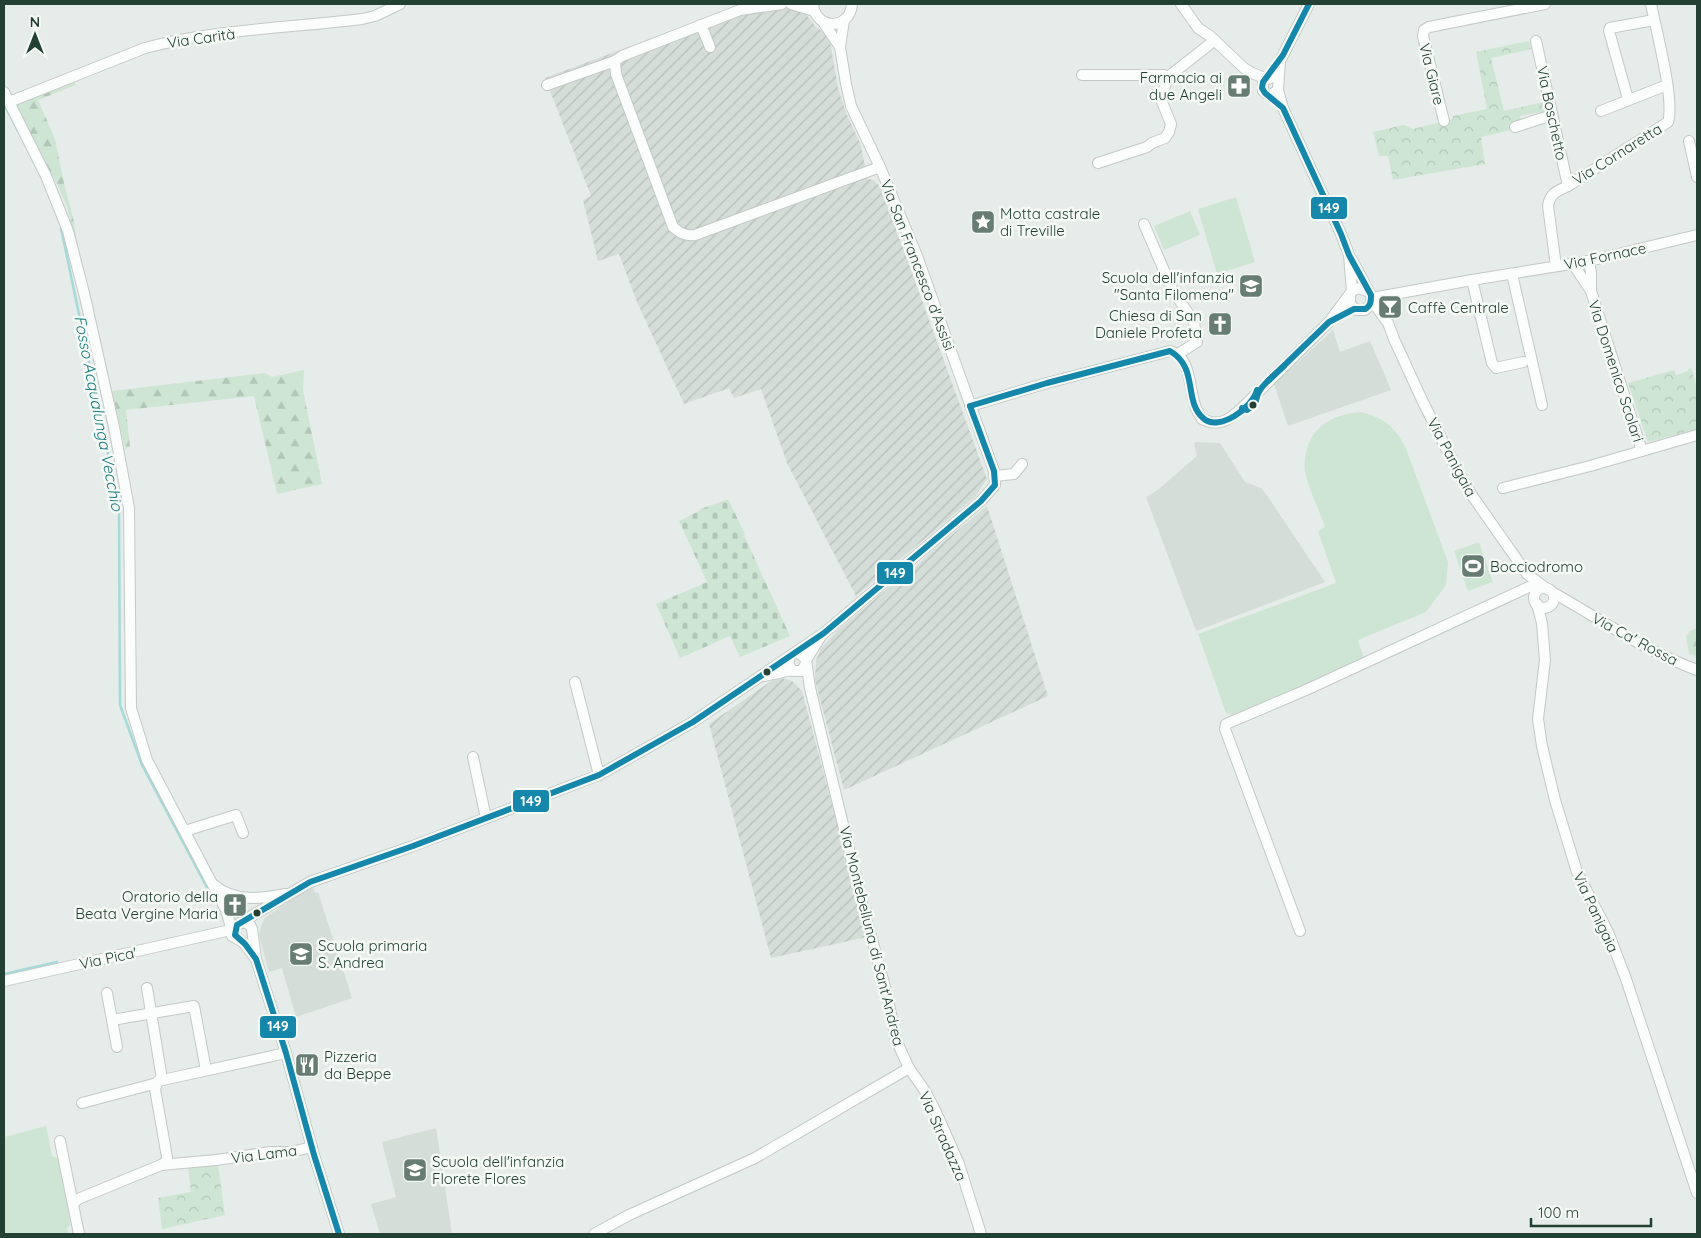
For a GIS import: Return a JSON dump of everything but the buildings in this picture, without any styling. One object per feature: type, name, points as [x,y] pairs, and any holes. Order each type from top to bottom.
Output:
[{"type":"street","name":"Via Carità","points":[[9,102],[145,48],[163,43],[228,33],[362,19],[376,16],[400,4]]},
{"type":"street","points":[[547,85],[615,61],[622,56],[740,10],[782,4]]},
{"type":"street","points":[[791,4],[814,8]]},
{"type":"street","points":[[823,22],[832,24],[844,20],[850,14],[853,4]]},
{"type":"street","points":[[1181,4],[1198,28],[1212,38],[1244,68],[1270,85],[1283,108],[1349,255],[1371,297],[1388,323],[1394,339]]},
{"type":"street","points":[[1189,4],[1212,38]]},
{"type":"street","points":[[1270,85],[1309,4]]},
{"type":"street","name":"Via Giare","points":[[1444,121],[1423,36],[1424,30],[1429,27],[1545,4]]},
{"type":"street","name":"Via Cornaretta","points":[[1556,266],[1548,206],[1549,198],[1554,192],[1568,186],[1668,122],[1670,112],[1667,85],[1651,4]]},
{"type":"street","name":"Via San Francesco d'Assisi","points":[[814,8],[817,17],[823,22],[840,47]]},
{"type":"street","name":"Via San Francesco d'Assisi","points":[[844,20],[840,47],[851,106],[880,167],[917,256],[995,480]]},
{"type":"street","points":[[1628,99],[1610,28],[1654,20]]},
{"type":"street","points":[[701,25],[710,47]]},
{"type":"street","points":[[1098,163],[1147,147],[1164,138],[1169,132],[1171,124],[1162,102],[1168,78],[1212,38]]},
{"type":"street","name":"Via Boschetto","points":[[1536,41],[1568,186]]},
{"type":"street","points":[[615,61],[616,74],[673,226],[681,233],[695,235],[880,167]]},
{"type":"street","points":[[1082,75],[1164,75],[1168,78]]},
{"type":"street","points":[[1601,110],[1667,85]]},
{"type":"street","points":[[4,92],[46,176],[62,214],[85,297],[116,436],[129,508],[131,708],[147,760],[226,910],[236,920],[238,930],[249,939],[266,909]]},
{"type":"street","points":[[1515,127],[1552,115]]},
{"type":"street","points":[[1689,141],[1697,177]]},
{"type":"street","points":[[1144,224],[1172,288],[1194,322],[1198,342],[1178,354]]},
{"type":"street","name":"Via Fornace","points":[[1371,297],[1589,261],[1697,235]]},
{"type":"street","points":[[1349,255],[1350,304],[1354,309],[1359,311],[1365,310],[1369,306],[1371,297]]},
{"type":"street","name":"Via Domenico Scolari","points":[[1589,261],[1591,291]]},
{"type":"street","name":"Via Domenico Scolari","points":[[1573,264],[1591,291],[1642,451]]},
{"type":"street","points":[[1512,274],[1542,405]]},
{"type":"street","points":[[1472,280],[1492,363],[1496,368],[1523,362]]},
{"type":"street","points":[[970,406],[1047,383],[1170,351],[1178,354],[1185,366],[1195,407],[1202,419],[1217,423],[1226,422],[1328,322],[1351,293],[1359,288],[1371,297]]},
{"type":"street","points":[[1328,322],[1354,309]]},
{"type":"street","points":[[1365,310],[1377,319],[1394,339]]},
{"type":"street","name":"Via Panigaia","points":[[1394,339],[1459,473],[1477,503],[1523,568],[1531,586],[1542,623],[1545,660],[1538,719],[1542,746],[1555,800],[1577,872],[1608,932],[1626,979],[1697,1193]]},
{"type":"street","name":"Via Domenico Scolari","points":[[1503,488],[1556,476],[1697,435]]},
{"type":"street","points":[[211,882],[229,895],[247,898],[283,894],[318,879],[413,846],[599,775],[693,722],[822,635],[981,501],[995,480],[1014,474],[1022,464]]},
{"type":"street","name":"Via Ca' Rossa","points":[[1523,568],[1532,578],[1618,632],[1666,658],[1697,670]]},
{"type":"street","points":[[1300,931],[1225,729],[1226,724],[1306,690],[1531,586]]},
{"type":"street","points":[[1542,623],[1550,606],[1554,598],[1550,590],[1539,590],[1535,601],[1542,607],[1550,606],[1563,604],[1574,605]]},
{"type":"street","points":[[759,678],[792,670],[802,671],[822,635]]},
{"type":"street","points":[[793,654],[801,654],[806,662]]},
{"type":"street","points":[[793,654],[788,664],[810,688]]},
{"type":"street","name":"Via Montebelluna di Sant'Andrea","points":[[806,662],[810,688],[862,903],[887,994],[896,1040],[909,1068]]},
{"type":"street","points":[[575,682],[599,775]]},
{"type":"street","points":[[473,757],[486,818]]},
{"type":"street","points":[[185,831],[236,815],[244,833]]},
{"type":"street","points":[[238,930],[295,890]]},
{"type":"street","points":[[238,930],[248,924],[252,932]]},
{"type":"street","name":"Via Pica'","points":[[4,981],[238,930]]},
{"type":"street","name":"Via Lama","points":[[238,930],[256,959]]},
{"type":"street","name":"Via Lama","points":[[252,932],[256,959],[286,1053],[339,1234]]},
{"type":"street","points":[[147,988],[167,1157],[166,1162],[161,1165]]},
{"type":"street","points":[[107,992],[117,1047]]},
{"type":"street","points":[[112,1020],[195,1007],[206,1070]]},
{"type":"street","points":[[82,1104],[206,1070],[286,1053]]},
{"type":"street","points":[[594,1234],[629,1215],[755,1158],[909,1068]]},
{"type":"street","name":"Via Stradazza","points":[[909,1068],[925,1091],[959,1164],[981,1234]]},
{"type":"street","points":[[60,1141],[79,1234]]},
{"type":"street","name":"Via Lama","points":[[73,1204],[78,1199],[161,1165],[271,1152],[291,1152],[312,1147]]},
{"type":"shaded area","points":[[748,4],[794,4],[804,12],[816,27],[827,35],[830,41],[838,88],[846,113],[860,143],[868,179],[874,180],[881,188],[987,479],[975,497],[856,596],[787,463],[761,389],[734,398],[729,388],[684,404],[637,302],[619,254],[598,261],[583,200],[591,196],[545,78]]},
{"type":"shaded area","points":[[1333,330],[1340,352],[1370,341],[1391,390],[1288,426],[1274,384]]},
{"type":"shaded area","points":[[1194,443],[1220,443],[1245,482],[1261,488],[1268,497],[1325,582],[1196,631],[1146,497],[1159,489],[1197,456]]},
{"type":"shaded area","points":[[987,506],[1048,696],[844,790],[815,680],[816,661],[821,648],[838,630],[904,575],[909,573]]},
{"type":"shaded area","points":[[782,678],[792,681],[802,691],[867,937],[771,958],[709,724],[774,679]]},
{"type":"shaded area","name":"Scuola primaria S. Andrea","points":[[313,887],[315,893],[318,892],[352,998],[296,1017],[282,968],[269,972],[259,935],[265,918]]},
{"type":"shaded area","name":"Scuola dell'infanzia Florete Flores","points":[[436,1128],[452,1234],[380,1234],[371,1204],[396,1197],[382,1142]]},
{"type":"green space","points":[[1529,41],[1531,49],[1491,58],[1504,111],[1544,102],[1546,111],[1520,116],[1522,122],[1515,129],[1481,137],[1485,164],[1393,180],[1388,156],[1379,156],[1373,132],[1404,125],[1413,129],[1453,119],[1453,116],[1487,109],[1476,52]]},
{"type":"green space","points":[[73,79],[76,85],[38,100],[55,139],[78,248],[67,207],[58,186],[16,106],[23,99]]},
{"type":"green space","points":[[1236,197],[1255,262],[1217,274],[1198,209]]},
{"type":"green space","points":[[1190,211],[1200,235],[1164,250],[1154,226]]},
{"type":"green space","points":[[1691,368],[1697,388],[1697,429],[1648,442],[1628,383],[1674,370],[1676,375]]},
{"type":"green space","points":[[304,370],[303,390],[322,484],[277,494],[254,396],[126,410],[130,447],[125,449],[112,391],[265,373],[272,377]]},
{"type":"green space","points":[[1361,412],[1387,423],[1405,446],[1448,562],[1446,585],[1426,612],[1358,640],[1364,658],[1246,712],[1232,715],[1226,713],[1198,634],[1336,583],[1318,531],[1325,527],[1307,478],[1305,457],[1311,440],[1321,426],[1343,415]]},
{"type":"green space","points":[[728,499],[790,636],[740,657],[730,636],[680,658],[656,604],[707,582],[679,521],[701,509]]},
{"type":"green space","name":"Bocciodromo","points":[[1479,542],[1493,582],[1468,591],[1454,551]]},
{"type":"green space","points":[[1697,628],[1697,656],[1689,654],[1686,637],[1690,631]]},
{"type":"green space","points":[[46,1126],[52,1156],[59,1159],[73,1223],[67,1228],[69,1234],[4,1234],[4,1137]]},
{"type":"green space","points":[[218,1164],[225,1215],[162,1229],[158,1198],[191,1192],[188,1167]]},
{"type":"waterway","name":"Fosso Acqualunga Vecchio","points":[[4,104],[21,136]]},
{"type":"waterway","name":"Fosso Acqualunga Vecchio","points":[[61,228],[119,506],[120,705],[142,765],[211,895]]},
{"type":"waterway","name":"Fosso Acqualunga Vecchio","points":[[4,974],[57,962]]},
{"type":"transit line","name":"149","points":[[1268,381],[1329,322],[1354,309],[1367,308],[1370,305],[1371,299],[1371,295],[1349,255],[1283,108],[1265,93],[1262,88],[1263,82],[1283,55],[1309,4]]},
{"type":"transit line","name":"149","points":[[970,406],[1047,383],[1170,351],[1185,366],[1193,402],[1197,411],[1210,422],[1218,422],[1235,416],[1249,404],[1257,390]]},
{"type":"transit line","name":"149","points":[[1242,408],[1247,410],[1254,405],[1262,387],[1284,366]]},
{"type":"transit line","name":"149","points":[[339,1234],[314,1155],[286,1053],[256,959],[245,944],[235,935],[237,925],[310,882],[413,846],[599,775],[693,722],[824,633],[981,501],[995,485],[994,471],[970,406]]},
{"type":"place","name":"Farmacia ai due Angeli","points":[[1239,86]]},
{"type":"place","name":"Motta castrale di Treville","points":[[983,222]]},
{"type":"place","name":"Scuola dell'infanzia \"Santa Filomena\"","points":[[1251,286]]},
{"type":"place","name":"Caffè Centrale","points":[[1390,307]]},
{"type":"place","name":"Chiesa di San Daniele Profeta","points":[[1220,324]]},
{"type":"place","name":"Bocciodromo","points":[[1473,566]]},
{"type":"place","name":"Oratorio della Beata Vergine Maria","points":[[235,905]]},
{"type":"place","name":"Scuola primaria S. Andrea","points":[[301,954]]},
{"type":"place","name":"Pizzeria da Beppe","points":[[307,1065]]},
{"type":"place","name":"Scuola dell'infanzia Florete Flores","points":[[415,1170]]}]
